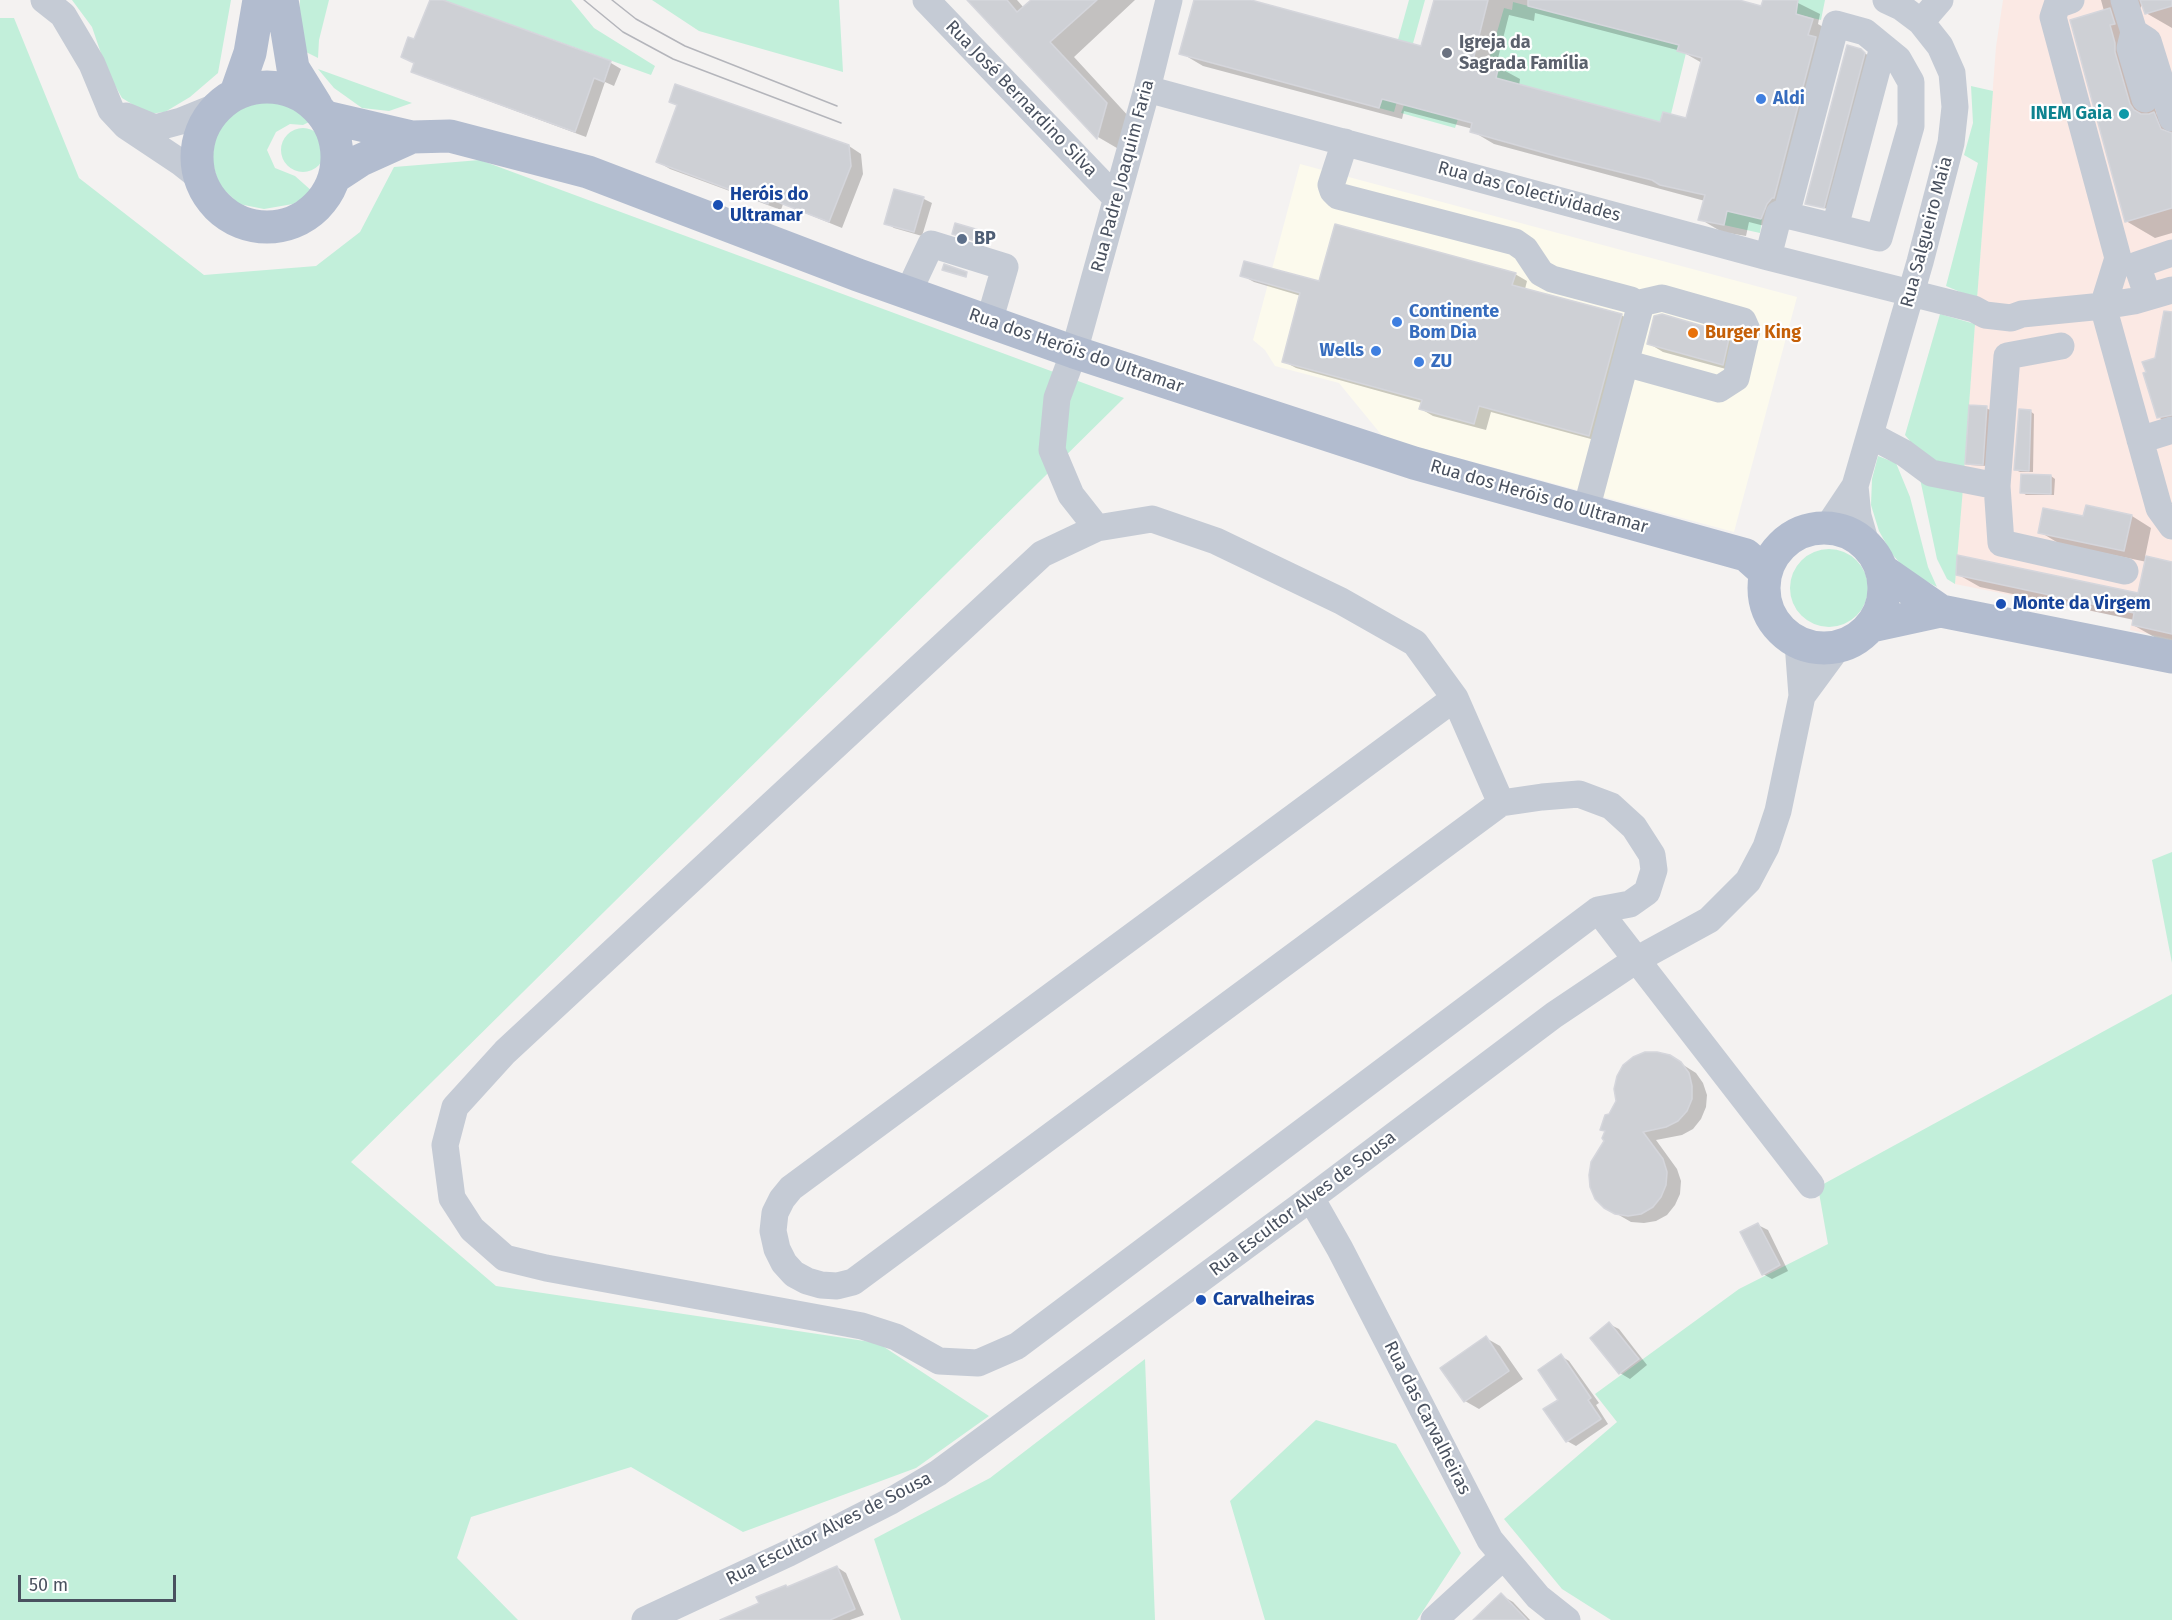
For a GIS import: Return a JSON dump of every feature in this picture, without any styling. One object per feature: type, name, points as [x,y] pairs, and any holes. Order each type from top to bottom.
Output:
[{"type":"main road","points":[[259,0],[250,53],[227,99],[206,121],[199,139],[196,158],[199,177],[209,197],[224,213],[244,224],[267,227],[289,224],[309,213],[325,197],[334,177],[338,156],[335,136],[293,68],[282,0]]},
{"type":"main road","points":[[227,99],[256,87],[279,87],[299,94],[321,112]]},
{"type":"main road","name":"Rua dos Heróis do Ultramar","points":[[321,112],[412,137],[450,136],[588,172],[908,293],[1074,352],[1414,463],[1763,558]]},
{"type":"main road","name":"Rua dos Heróis do Ultramar","points":[[334,177],[361,160],[412,137]]},
{"type":"main road","points":[[1874,557],[1885,589],[1881,609],[1872,626],[1857,639],[1838,647],[1818,649],[1798,643],[1783,633],[1772,619],[1765,602],[1763,558],[1800,533],[1827,528],[1854,535],[1874,557],[1941,611]]},
{"type":"main road","points":[[1872,626],[1941,611],[2172,657]]},
{"type":"street","points":[[44,0],[63,15],[92,64],[111,110],[126,126],[199,177]]},
{"type":"street","name":"Rua José Bernardino Silva","points":[[926,0],[1116,198]]},
{"type":"street","name":"Rua Padre Joaquim Faria","points":[[1097,528],[1071,495],[1052,450],[1057,398],[1074,352],[1147,89],[1169,0]]},
{"type":"street","name":"Rua Salgueiro Maia","points":[[1827,528],[1855,486],[1911,293],[1951,143],[1955,107],[1952,73],[1940,46],[1921,21],[1886,0]]},
{"type":"street","points":[[1921,21],[1940,0]]},
{"type":"street","points":[[2071,0],[2057,4],[2053,17],[2118,258],[2103,306],[2159,508],[2172,526]]},
{"type":"street","points":[[2124,0],[2134,32],[2130,48],[2145,99]]},
{"type":"street","points":[[1768,257],[1779,214],[1879,238],[1911,126],[1911,82],[1898,58],[1865,32],[1836,24],[1786,215]]},
{"type":"street","points":[[2134,32],[2148,42],[2172,118]]},
{"type":"street","points":[[1835,227],[1883,47]]},
{"type":"street","name":"Rua das Colectividades","points":[[1147,89],[1768,257],[1974,309],[1988,306],[2011,308],[2022,314],[2103,306]]},
{"type":"street","points":[[111,110],[154,128],[181,121],[227,99]]},
{"type":"street","points":[[1345,142],[1332,185],[1333,191],[1338,196],[1515,242],[1526,249],[1541,273],[1552,279],[1631,300],[1636,304],[1639,311],[1586,510]]},
{"type":"street","points":[[908,293],[931,244],[1005,267],[989,322]]},
{"type":"street","points":[[2103,306],[2160,294],[2137,265],[2172,253]]},
{"type":"street","points":[[1624,368],[1719,389],[1736,378],[1747,330],[1743,321],[1662,298],[1636,304]]},
{"type":"street","points":[[2061,346],[2007,356],[1997,486],[2001,543],[2126,571]]},
{"type":"street","points":[[1624,368],[1739,404]]},
{"type":"street","points":[[2142,445],[2172,430]]},
{"type":"street","points":[[1870,435],[1904,453],[1931,473],[1997,486]]},
{"type":"street","points":[[2142,445],[2172,442]]},
{"type":"street","name":"Rua Salgueiro Maia","points":[[1855,486],[1858,516],[1874,557]]},
{"type":"street","points":[[1455,698],[791,1188],[782,1199],[776,1213],[773,1231],[777,1249],[784,1263],[800,1278],[821,1285],[845,1284],[865,1274],[1501,803],[1579,794],[1611,806],[1634,827],[1652,855],[1654,870],[1647,892],[1630,904],[1598,910],[1017,1346],[978,1363],[939,1361],[896,1337],[862,1326],[546,1268],[515,1260],[505,1257],[472,1229],[452,1198],[445,1145],[455,1107],[505,1052],[1042,554],[1097,528],[1152,519],[1226,546],[1341,601],[1415,643],[1455,698],[1501,803]]},
{"type":"street","name":"Rua Escultor Alves de Sousa","points":[[645,1620],[789,1553],[891,1501],[938,1473],[1311,1198],[1554,1015],[1636,960],[1709,920],[1748,881],[1766,847],[1778,811],[1802,696],[1798,643]]},
{"type":"street","name":"Rua Escultor Alves de Sousa","points":[[1802,696],[1838,647]]},
{"type":"street","points":[[1598,910],[1811,1185]]},
{"type":"street","name":"Rua das Carvalheiras","points":[[1311,1198],[1340,1249],[1490,1540],[1538,1597],[1567,1620]]},
{"type":"street","points":[[1434,1620],[1503,1557]]},
{"type":"shaded area","points":[[2003,0],[2172,0],[2172,639],[2130,630],[2132,619],[1955,584],[1996,47]]},
{"type":"shaded area","points":[[1300,164],[1797,297],[1734,532],[1384,438],[1339,383],[1275,366],[1265,350],[1253,340]]},
{"type":"green space","points":[[72,0],[231,0],[218,73],[190,97],[165,112],[148,114],[122,98],[107,71],[92,27]]},
{"type":"green space","points":[[300,0],[329,0],[319,40],[318,58],[304,51],[298,29]]},
{"type":"green space","points":[[443,0],[571,0],[594,28],[655,66],[651,75]]},
{"type":"green space","points":[[652,0],[839,0],[843,72],[699,31]]},
{"type":"green space","points":[[1409,0],[1425,0],[1394,112],[1379,108]]},
{"type":"green space","points":[[1798,0],[1825,0],[1821,20],[1796,14]]},
{"type":"green space","points":[[1513,2],[1679,45],[1677,51],[1686,53],[1671,114],[1663,112],[1660,122],[1496,78],[1488,63],[1504,8],[1512,10]]},
{"type":"green space","points":[[0,18],[14,18],[79,178],[204,275],[316,266],[360,232],[394,167],[480,160],[1124,398],[351,1162],[496,1286],[878,1343],[989,1416],[916,1468],[743,1532],[631,1467],[471,1517],[457,1558],[518,1620],[0,1620]]},
{"type":"green space","points":[[318,69],[412,103],[389,111],[362,108],[334,88]]},
{"type":"green space","points":[[1971,86],[1993,91],[1977,299],[1946,286],[1978,163],[1964,155],[1973,123]]},
{"type":"green space","points":[[266,99],[295,105],[315,119],[303,125],[290,124],[276,132],[267,150],[275,168],[295,176],[313,192],[293,204],[264,209],[239,204],[219,185],[212,161],[216,131],[237,109]]},
{"type":"green space","points":[[1404,105],[1458,119],[1455,128],[1401,113]]},
{"type":"green space","points":[[303,128],[312,129],[319,134],[324,141],[324,159],[319,166],[312,171],[303,172],[294,171],[287,166],[282,159],[281,150],[282,141],[287,134],[294,129]]},
{"type":"green space","points":[[1727,211],[1762,219],[1760,233],[1724,225]]},
{"type":"green space","points":[[1940,314],[1975,324],[1964,473],[1927,462],[1905,435]]},
{"type":"green space","points":[[1878,456],[1896,463],[1910,497],[1928,567],[1937,587],[1907,571],[1892,554],[1879,531],[1871,505],[1872,479]]},
{"type":"green space","points":[[1919,474],[1963,488],[1955,584],[1947,579],[1937,559]]},
{"type":"green space","points":[[1821,549],[1837,549],[1851,555],[1862,566],[1868,580],[1868,596],[1862,610],[1851,621],[1837,627],[1821,627],[1807,621],[1796,610],[1790,596],[1790,580],[1796,566],[1807,555]]},
{"type":"green space","points":[[2172,852],[2172,963],[2152,860]]},
{"type":"green space","points":[[2172,994],[2172,1620],[1611,1620],[1562,1589],[1504,1519],[1617,1422],[1595,1394],[1739,1289],[1828,1244],[1818,1187]]},
{"type":"green space","points":[[1145,1359],[1155,1620],[901,1620],[874,1539],[990,1478]]},
{"type":"green space","points":[[1316,1420],[1396,1444],[1461,1553],[1417,1620],[1265,1620],[1230,1501]]},
{"type":"building","points":[[430,0],[443,0],[611,61],[604,82],[594,78],[575,132],[411,72],[414,63],[401,57],[408,37],[414,39]]},
{"type":"building","points":[[967,0],[1007,0],[1017,12],[1031,0],[1097,0],[1050,42],[1107,103],[1097,139]]},
{"type":"building","points":[[1194,0],[1251,0],[1421,46],[1434,0],[1488,0],[1473,60],[1499,65],[1496,78],[1660,122],[1663,112],[1686,118],[1702,58],[1677,51],[1679,45],[1528,6],[1528,0],[1739,0],[1761,6],[1763,0],[1798,0],[1796,14],[1813,19],[1808,35],[1816,37],[1774,198],[1767,204],[1761,219],[1727,211],[1724,225],[1698,220],[1705,195],[1660,185],[1652,180],[1470,132],[1472,123],[1382,99],[1379,108],[1179,54]]},
{"type":"building","points":[[2140,0],[2172,0],[2172,6],[2145,14]]},
{"type":"building","name":"INEM Gaia","points":[[2110,8],[2115,24],[2110,25],[2115,52],[2130,104],[2141,114],[2154,112],[2161,129],[2172,133],[2172,208],[2125,222],[2070,20]]},
{"type":"building","points":[[1847,45],[1861,49],[1865,53],[1824,208],[1805,204]]},
{"type":"building","points":[[675,84],[849,145],[851,166],[829,222],[770,199],[768,204],[656,162],[677,105],[669,102]]},
{"type":"building","points":[[894,189],[924,197],[914,232],[884,224]]},
{"type":"building","points":[[955,223],[979,230],[976,241],[952,234]]},
{"type":"building","name":"Continente Bom Dia","points":[[1335,224],[1516,273],[1512,285],[1622,314],[1589,436],[1479,406],[1474,424],[1419,409],[1422,400],[1282,362],[1300,293],[1240,276],[1244,261],[1319,281]]},
{"type":"building","points":[[944,264],[967,272],[966,277],[942,270]]},
{"type":"building","points":[[2164,311],[2172,312],[2172,415],[2157,418],[2143,373],[2146,372],[2142,362],[2155,358]]},
{"type":"building","name":"Burger King","points":[[1662,314],[1730,334],[1723,365],[1647,344],[1654,316]]},
{"type":"building","points":[[1969,405],[1987,406],[1983,465],[1965,464]]},
{"type":"building","points":[[2019,409],[2031,410],[2029,471],[2014,470]]},
{"type":"building","points":[[2021,474],[2051,475],[2051,494],[2020,493]]},
{"type":"building","points":[[2086,505],[2132,515],[2124,551],[2038,533],[2043,508],[2083,516]]},
{"type":"building","points":[[1957,555],[2138,593],[2146,556],[2172,562],[2172,634],[2132,625],[2134,613],[1956,575]]},
{"type":"building","points":[[1645,1052],[1670,1055],[1681,1062],[1689,1073],[1692,1099],[1687,1111],[1678,1121],[1666,1127],[1643,1132],[1663,1159],[1667,1172],[1666,1185],[1661,1197],[1653,1207],[1641,1214],[1628,1216],[1615,1214],[1595,1199],[1590,1187],[1589,1175],[1591,1162],[1604,1141],[1602,1138],[1605,1131],[1600,1130],[1605,1115],[1609,1114],[1616,1101],[1614,1089],[1617,1076],[1623,1065],[1633,1057]]},
{"type":"building","points":[[1758,1223],[1780,1265],[1762,1275],[1740,1232]]},
{"type":"building","points":[[1609,1322],[1639,1359],[1619,1374],[1590,1338]]},
{"type":"building","points":[[1486,1336],[1509,1371],[1464,1402],[1440,1368]]},
{"type":"building","points":[[1561,1354],[1591,1398],[1588,1400],[1601,1419],[1566,1442],[1543,1409],[1558,1400],[1538,1370]]},
{"type":"building","points":[[837,1566],[855,1609],[830,1620],[720,1620],[759,1603],[756,1597]]},
{"type":"building","points":[[1501,1593],[1527,1620],[1473,1620]]},
{"type":"tram line","points":[[584,0],[623,32],[673,59],[841,123]]},
{"type":"tram line","points":[[612,0],[636,19],[685,46],[837,106]]},
{"type":"place","name":"Igreja da Sagrada Família","points":[[1447,53]]},
{"type":"place","name":"Aldi","points":[[1761,99]]},
{"type":"place","name":"INEM Gaia","points":[[2124,114]]},
{"type":"place","name":"Heróis do Ultramar","points":[[718,205]]},
{"type":"place","name":"BP","points":[[962,239]]},
{"type":"place","name":"Continente Bom Dia","points":[[1397,322]]},
{"type":"place","name":"Burger King","points":[[1693,333]]},
{"type":"place","name":"Wells","points":[[1376,351]]},
{"type":"place","name":"ZU","points":[[1419,362]]},
{"type":"place","name":"Monte da Virgem","points":[[2001,604]]},
{"type":"place","name":"Carvalheiras","points":[[1201,1300]]}]
